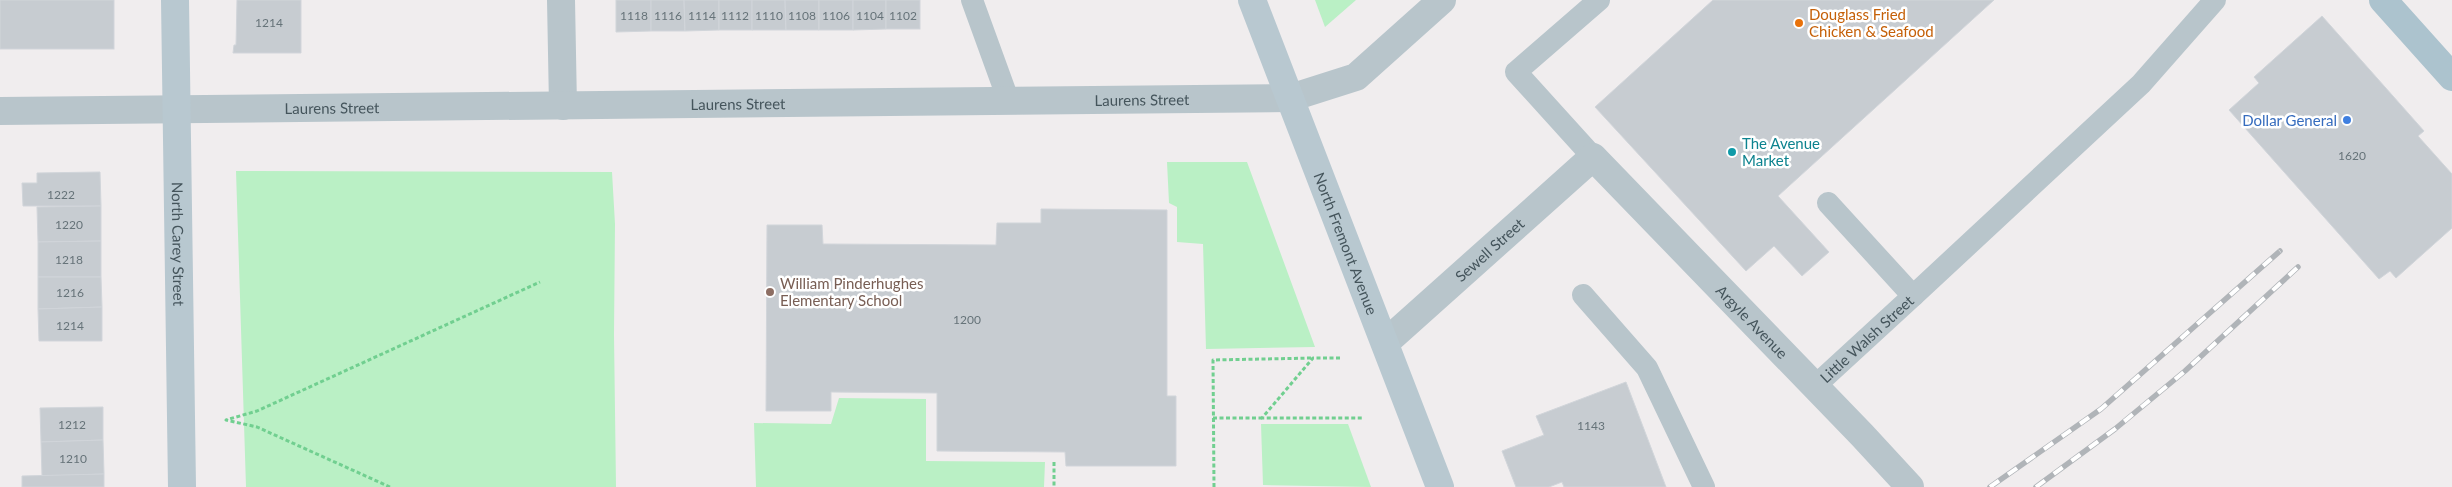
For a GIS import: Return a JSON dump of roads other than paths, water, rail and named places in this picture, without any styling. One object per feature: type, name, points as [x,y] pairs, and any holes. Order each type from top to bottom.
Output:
[{"type":"main road","name":"North Carey Street","points":[[175,0],[182,487]]},
{"type":"main road","name":"North Fremont Avenue","points":[[1252,0],[1440,487]]},
{"type":"main road","points":[[2384,0],[2452,76]]},
{"type":"street","points":[[561,0],[563,106]]},
{"type":"street","name":"Laurens Street","points":[[0,111],[1290,98],[1356,77],[1442,0]]},
{"type":"street","name":"Sewell Street","points":[[1385,343],[1593,157]]},
{"type":"street","name":"Argyle Avenue","points":[[1593,157],[1910,487]]},
{"type":"lane","points":[[972,0],[1009,102]]},
{"type":"lane","points":[[1593,157],[1516,72],[1599,0]]},
{"type":"lane","points":[[1913,296],[2142,84],[2215,0]]},
{"type":"lane","name":"Little Walsh Street","points":[[1815,386],[1913,296],[1828,203]]},
{"type":"lane","points":[[1583,295],[1647,368],[1704,487]]},
{"type":"railway","points":[[1990,487],[2101,409],[2280,251]]},
{"type":"railway","points":[[2036,487],[2115,429],[2185,371],[2298,267]]},
{"type":"place","name":"Douglass Fried Chicken & Seafood","points":[[1799,23]]},
{"type":"place","name":"Dollar General","points":[[2347,120]]},
{"type":"place","name":"The Avenue Market","points":[[1732,152]]},
{"type":"place","name":"William Pinderhughes Elementary School","points":[[770,292]]}]
